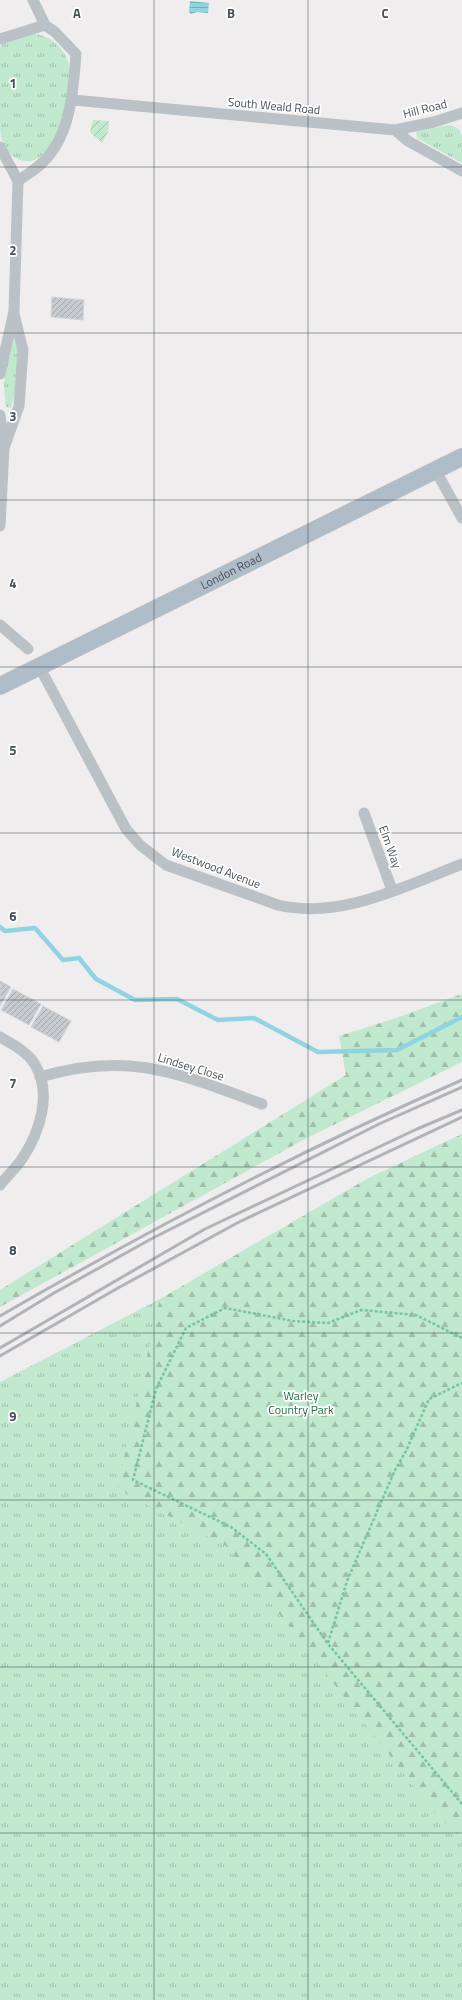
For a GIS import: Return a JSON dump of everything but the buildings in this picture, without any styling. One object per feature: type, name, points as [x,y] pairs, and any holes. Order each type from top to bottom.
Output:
[{"type":"main road","name":"London Road","points":[[0,686],[462,457]]},
{"type":"street","points":[[18,181],[43,162],[60,139],[73,100],[76,54],[55,32],[45,25],[33,0]]},
{"type":"street","points":[[0,39],[45,25]]},
{"type":"street","name":"South Weald Road","points":[[73,100],[395,130]]},
{"type":"street","name":"Hill Road","points":[[395,130],[434,122],[462,114]]},
{"type":"street","points":[[395,130],[408,141],[462,171]]},
{"type":"street","points":[[0,148],[18,181],[14,311],[0,374]]},
{"type":"street","points":[[4,448],[19,406],[23,350],[14,311]]},
{"type":"street","points":[[0,415],[4,448],[0,526]]},
{"type":"street","points":[[436,471],[462,518]]},
{"type":"street","points":[[0,625],[28,649]]},
{"type":"street","name":"Westwood Avenue","points":[[39,666],[126,829],[140,845],[166,865],[278,905],[294,909],[313,910],[334,908],[353,903],[462,864]]},
{"type":"street","name":"Elm Way","points":[[364,813],[392,890]]},
{"type":"street","points":[[0,1037],[22,1051],[34,1063],[44,1088],[43,1107],[38,1126],[22,1159],[0,1184]]},
{"type":"street","name":"Lindsey Close","points":[[40,1077],[77,1067],[128,1064],[183,1075],[262,1104]]},
{"type":"path","points":[[462,1338],[416,1315],[361,1310],[328,1323],[293,1321],[225,1308],[186,1328],[156,1389],[133,1480],[231,1527],[266,1554],[328,1644],[462,1804]]},
{"type":"path","points":[[328,1644],[355,1560],[429,1399],[462,1383]]},
{"type":"green space","points":[[32,34],[46,37],[53,41],[63,51],[69,65],[70,80],[65,107],[53,141],[41,157],[26,161],[19,160],[12,155],[6,148],[1,138],[0,47],[3,43]]},
{"type":"green space","points":[[93,120],[109,121],[108,132],[102,143],[90,132]]},
{"type":"green space","points":[[450,125],[459,129],[462,136],[462,163],[417,138],[416,133],[418,131]]},
{"type":"green space","points":[[16,331],[18,370],[11,408],[6,407],[4,388],[6,350]]},
{"type":"green space","points":[[462,994],[462,1062],[305,1139],[0,1307],[0,1290],[346,1075],[339,1036],[396,1018]]},
{"type":"green space","points":[[462,1134],[462,2000],[0,2000],[0,1382],[160,1299],[367,1179]]},
{"type":"green space","name":"Warley Country Park","points":[[462,1134],[462,1838],[435,1813],[226,1546],[117,1489],[160,1299],[367,1179]]},
{"type":"water","points":[[190,1],[209,3],[208,13],[197,12],[191,14],[189,12]]},
{"type":"waterway","points":[[0,927],[5,931],[35,928],[63,960],[79,958],[96,979],[135,1000],[177,999],[218,1020],[254,1018],[318,1052],[397,1050],[462,1017]]},
{"type":"railway","points":[[0,1316],[113,1252],[228,1191],[403,1106],[462,1080]]},
{"type":"railway","points":[[0,1326],[54,1293],[151,1239],[379,1124],[462,1087]]},
{"type":"railway","points":[[0,1348],[205,1229],[417,1129],[462,1110]]},
{"type":"railway","points":[[0,1356],[118,1288],[239,1222],[462,1117]]}]
